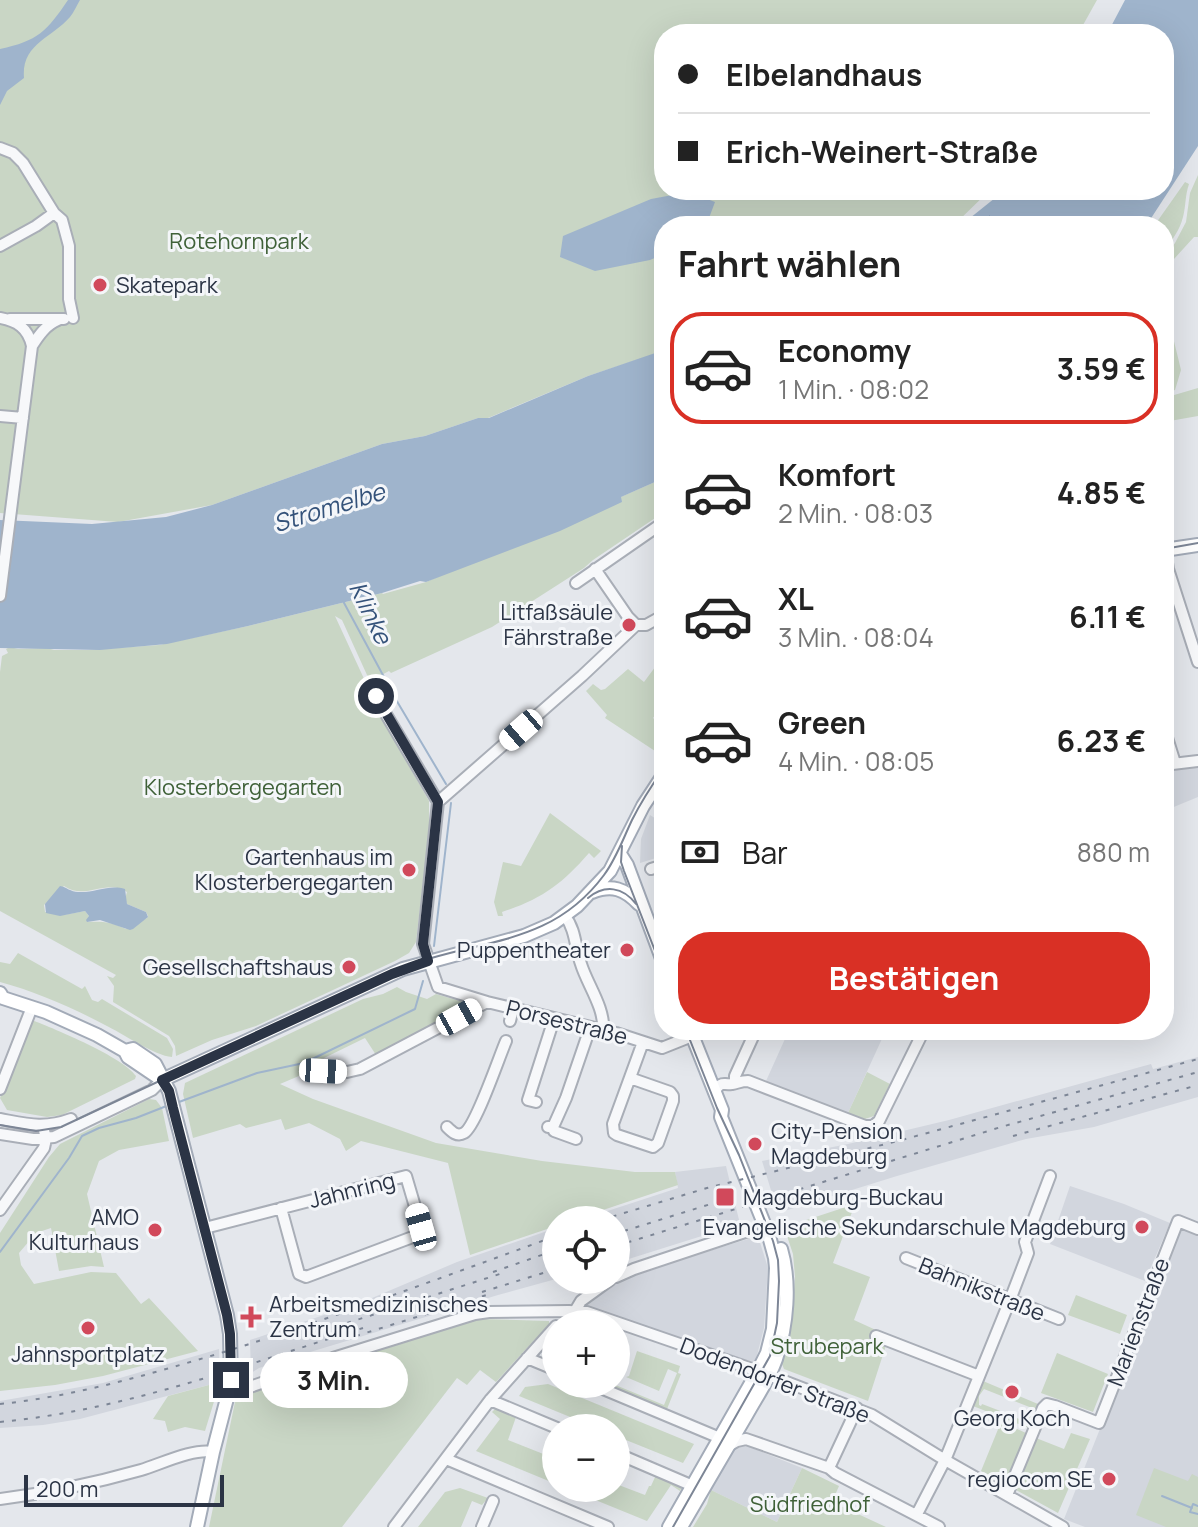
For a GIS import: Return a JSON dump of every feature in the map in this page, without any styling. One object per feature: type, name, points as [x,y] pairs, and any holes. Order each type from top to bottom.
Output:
[{"type":"main road","points":[[1174,549],[1198,545]]},
{"type":"main road","points":[[162,1080],[392,974],[428,961],[529,935],[554,923],[589,894],[610,871],[654,789]]},
{"type":"main road","points":[[620,854],[654,938]]},
{"type":"main road","points":[[589,894],[602,888],[616,888],[642,906]]},
{"type":"main road","points":[[1,997],[70,1022],[125,1051],[133,1049],[155,1064],[172,1103],[229,1324],[230,1387],[197,1527]]},
{"type":"main road","points":[[681,1527],[719,1462],[723,1447],[764,1373],[773,1329],[776,1268],[769,1236],[694,1040]]},
{"type":"main road","points":[[669,1527],[764,1373]]},
{"type":"main road","points":[[719,1462],[724,1442]]},
{"type":"street","points":[[0,148],[13,153],[23,163],[54,213],[62,220],[69,246],[69,299],[73,318]]},
{"type":"street","points":[[0,246],[54,213]]},
{"type":"street","points":[[5,318],[64,319],[48,325],[32,346]]},
{"type":"street","points":[[0,596],[32,346],[24,328],[5,318]]},
{"type":"street","points":[[0,416],[23,418]]},
{"type":"street","points":[[576,583],[654,529]]},
{"type":"street","points":[[595,569],[636,625]]},
{"type":"street","points":[[1174,588],[1198,662]]},
{"type":"street","points":[[438,802],[636,625],[654,621]]},
{"type":"street","points":[[374,694],[438,802],[423,944],[428,961]]},
{"type":"street","points":[[1174,764],[1198,761]]},
{"type":"street","points":[[565,916],[572,925],[580,962],[603,1019],[603,1030]]},
{"type":"street","name":"Porsestraße","points":[[428,961],[440,988],[662,1048],[677,1040]]},
{"type":"street","name":"Porsestraße","points":[[323,1071],[360,1069],[487,1002]]},
{"type":"street","points":[[0,1089],[32,1007]]},
{"type":"street","points":[[510,1021],[513,1008]]},
{"type":"street","points":[[536,1102],[528,1100],[554,1019]]},
{"type":"street","points":[[576,1139],[551,1127],[566,1098],[590,1028]]},
{"type":"street","points":[[734,1083],[751,1040]]},
{"type":"street","points":[[714,1091],[726,1083],[748,1081],[865,1126],[873,1126],[879,1121],[919,1040]]},
{"type":"street","points":[[447,1127],[457,1134],[469,1128],[506,1041]]},
{"type":"street","points":[[630,1078],[670,1092],[673,1096],[655,1147],[614,1133],[613,1130],[613,1124],[643,1042]]},
{"type":"street","points":[[0,1134],[46,1139],[62,1134],[152,1090],[162,1080]]},
{"type":"street","points":[[0,1119],[43,1126],[71,1119]]},
{"type":"street","points":[[2,1205],[44,1148],[46,1139],[43,1126]]},
{"type":"street","name":"Jahnring","points":[[205,1228],[281,1208],[406,1176],[421,1227],[418,1235],[301,1277],[281,1208]]},
{"type":"street","points":[[917,1514],[945,1460],[1010,1300],[1028,1253],[1025,1242],[1050,1176]]},
{"type":"street","name":"Marienstraße","points":[[1007,1495],[1047,1404],[1099,1423],[1178,1221],[1198,1229]]},
{"type":"street","points":[[630,1271],[751,1230]]},
{"type":"street","name":"Bahnikstraße","points":[[906,1258],[1059,1319]]},
{"type":"street","points":[[576,1310],[591,1294]]},
{"type":"street","name":"Dodendorfer Straße","points":[[230,1387],[247,1388],[475,1314],[542,1311]]},
{"type":"street","name":"Dodendorfer Straße","points":[[630,1326],[857,1408],[1063,1527]]},
{"type":"street","points":[[876,1336],[979,1376]]},
{"type":"street","points":[[394,1527],[490,1400],[542,1342]]},
{"type":"street","points":[[527,1358],[542,1364]]},
{"type":"street","points":[[623,1398],[724,1442],[746,1439],[829,1468],[939,1527]]},
{"type":"street","points":[[490,1400],[542,1422]]},
{"type":"street","points":[[829,1468],[857,1408]]},
{"type":"street","points":[[0,1499],[69,1488],[202,1451],[213,1452]]},
{"type":"street","points":[[446,1459],[497,1491],[608,1527]]},
{"type":"street","points":[[630,1459],[693,1486]]},
{"type":"street","points":[[482,1527],[497,1491]]},
{"type":"street","points":[[1032,1527],[1039,1514]]},
{"type":"shaded area","points":[[1198,767],[1198,797],[1174,807],[1174,770]]},
{"type":"shaded area","points":[[650,815],[654,818],[654,859],[640,863],[641,839]]},
{"type":"shaded area","points":[[784,1040],[881,1040],[848,1113],[766,1081]]},
{"type":"shaded area","points":[[1198,1057],[1198,1097],[1094,1127],[1026,1139],[778,1213],[762,1161],[949,1120],[1151,1064],[1153,1069]]},
{"type":"shaded area","points":[[726,1166],[740,1224],[630,1259],[630,1206],[623,1206],[678,1188],[675,1172]]},
{"type":"shaded area","points":[[1070,1186],[1170,1223],[1145,1281],[1050,1244]]},
{"type":"shaded area","points":[[1181,1226],[1198,1234],[1198,1527],[1085,1527],[1064,1519]]},
{"type":"shaded area","points":[[542,1233],[542,1283],[307,1353],[251,1373],[250,1340],[365,1301],[457,1262]]},
{"type":"shaded area","points":[[758,1236],[768,1268],[764,1328],[755,1363],[630,1323],[630,1310],[587,1310],[578,1307],[599,1294],[630,1294],[630,1275]]},
{"type":"shaded area","points":[[219,1349],[220,1382],[80,1419],[0,1428],[0,1401],[103,1383]]},
{"type":"shaded area","points":[[742,1444],[802,1468],[777,1522],[711,1490],[735,1447]]},
{"type":"green space","name":"Rotehornpark","points":[[0,0],[1097,0],[1084,24],[654,24],[654,200],[980,200],[963,216],[654,216],[654,354],[588,376],[488,418],[478,418],[425,436],[382,444],[212,505],[118,522],[0,513]]},
{"type":"green space","points":[[1198,175],[1198,237],[1194,237],[1174,259],[1174,244],[1186,222],[1190,193]]},
{"type":"green space","points":[[1185,182],[1189,184],[1182,222],[1174,237],[1174,216],[1161,216]]},
{"type":"green space","points":[[1174,341],[1181,370],[1174,390]]},
{"type":"green space","points":[[1198,388],[1198,416],[1174,420],[1174,395]]},
{"type":"green space","name":"Klosterbergegarten","points":[[654,482],[654,519],[492,627],[391,673],[389,671],[372,680],[367,675],[342,620],[335,616],[384,722],[429,801],[429,828],[416,942],[409,953],[395,961],[256,1026],[176,1056],[169,1036],[113,1002],[114,986],[107,976],[113,978],[116,975],[0,911],[2,656],[8,653],[6,649],[10,647],[88,650],[159,645],[426,582]],"holes":[[[64,886],[80,891],[119,888],[127,892],[127,904],[146,912],[148,916],[126,929],[106,922],[87,922],[89,916],[85,911],[63,915],[45,912],[44,905]]]},
{"type":"green space","points":[[654,668],[654,750],[605,718],[607,715],[586,691],[593,684],[601,690],[605,689],[628,669],[644,682]]},
{"type":"green space","points":[[550,813],[601,851],[594,858],[589,853],[550,889],[498,916],[494,902],[503,862],[521,866]]},
{"type":"green space","points":[[18,953],[82,989],[85,986],[92,1000],[98,1002],[102,999],[167,1038],[173,1049],[172,1057],[148,1049],[67,1006],[0,982],[0,962],[10,964]]},
{"type":"green space","points":[[397,987],[427,999],[436,994],[474,1005],[376,1055],[365,1038],[322,1059],[313,1070],[280,1084],[436,1143],[542,1161],[635,1172],[675,1172],[678,1185],[615,1206],[542,1206],[542,1231],[470,1255],[448,1163],[361,1141],[346,1151],[340,1139],[309,1123],[285,1130],[281,1119],[246,1128],[240,1124],[193,1138],[183,1094],[185,1083],[363,999]]},
{"type":"green space","points":[[32,1020],[118,1060],[136,1076],[135,1079],[62,1115],[47,1117],[7,1110],[0,1098]]},
{"type":"green space","points":[[867,1072],[890,1084],[874,1116],[865,1119],[848,1113]]},
{"type":"green space","points":[[149,1099],[156,1100],[162,1108],[169,1141],[119,1150],[99,1161],[87,1194],[104,1267],[59,1271],[51,1228],[36,1233],[19,1253],[21,1265],[34,1284],[91,1272],[116,1273],[141,1304],[149,1298],[198,1351],[103,1376],[0,1391],[0,1233],[60,1144]]},
{"type":"green space","name":"Strubepark","points":[[855,1204],[833,1263],[870,1277],[854,1320],[889,1336],[868,1401],[784,1369],[782,1364],[790,1336],[795,1277],[793,1254],[785,1227]]},
{"type":"green space","points":[[1076,1295],[1127,1315],[1120,1334],[1068,1315]]},
{"type":"green space","points":[[480,1319],[542,1321],[542,1332],[496,1382],[480,1370],[467,1385],[457,1378],[342,1527],[209,1527],[235,1402],[244,1395],[334,1363]]},
{"type":"green space","points":[[637,1351],[680,1366],[678,1373],[681,1374],[667,1409],[630,1394],[630,1391],[664,1405],[677,1373],[668,1369],[659,1391],[630,1379]]},
{"type":"green space","points":[[1057,1353],[1108,1374],[1093,1412],[1041,1393]]},
{"type":"green space","points":[[983,1381],[1038,1404],[1029,1428],[973,1406]],"holes":[[[984,1389],[1032,1408],[1027,1422],[979,1405],[979,1396]]]},
{"type":"green space","points":[[220,1382],[205,1431],[185,1427],[168,1432],[165,1421],[153,1419],[168,1396]]},
{"type":"green space","points":[[542,1385],[542,1398],[582,1398],[621,1414],[563,1414],[519,1396],[525,1387]]},
{"type":"green space","points":[[496,1408],[516,1417],[508,1440],[542,1453],[542,1478],[476,1451],[500,1419],[492,1412]]},
{"type":"green space","points":[[630,1418],[694,1444],[683,1463],[630,1442]]},
{"type":"green space","points":[[1001,1422],[1026,1433],[1005,1484],[981,1471]]},
{"type":"green space","points":[[1071,1433],[1090,1439],[1058,1513],[1016,1490],[1036,1438],[1064,1449]]},
{"type":"green space","name":"Südfriedhof","points":[[802,1468],[839,1486],[832,1502],[886,1527],[693,1527],[707,1504],[711,1490],[777,1522]]},
{"type":"green space","points":[[1154,1468],[1188,1481],[1192,1474],[1198,1477],[1198,1527],[1166,1527],[1136,1515]]},
{"type":"green space","points":[[656,1475],[682,1487],[680,1491],[671,1485],[647,1521],[600,1502],[630,1502],[630,1489],[645,1495]]},
{"type":"green space","points":[[460,1488],[488,1498],[482,1505],[472,1501],[461,1527],[418,1527],[445,1492]]},
{"type":"water","points":[[68,0],[80,0],[70,17],[32,49],[24,66],[24,78],[7,91],[0,105],[0,49],[24,42],[40,33]]},
{"type":"water","points":[[1125,0],[1198,0],[1198,146],[1174,183],[1174,24],[1112,24]]},
{"type":"water","points":[[651,199],[715,202],[710,216],[654,216],[654,258],[650,260],[595,271],[560,257],[563,236]]},
{"type":"water","points":[[992,200],[1163,200],[1152,216],[972,216]]},
{"type":"water","name":"Stromelbe","points":[[654,353],[654,482],[621,497],[622,502],[560,531],[426,582],[167,644],[100,650],[0,648],[0,520],[92,524],[166,517],[212,505],[382,444],[425,436],[478,418],[489,418],[588,376]]},
{"type":"water","points":[[60,886],[78,892],[125,889],[127,904],[146,912],[148,917],[130,930],[100,920],[87,922],[89,916],[85,911],[60,916],[46,913],[45,904]]},
{"type":"waterway","name":"Klinke","points":[[343,601],[446,784]]},
{"type":"waterway","name":"Klinke","points":[[434,946],[451,803]]},
{"type":"waterway","name":"Klinke","points":[[179,1102],[257,1073],[304,1063],[415,1009],[423,981]]},
{"type":"waterway","name":"Klinke","points":[[0,1252],[82,1136],[169,1105]]},
{"type":"waterway","points":[[1162,1496],[1192,1508]]},
{"type":"waterway","points":[[1198,1506],[1193,1504],[1190,1512],[1198,1514]]},
{"type":"tram line","points":[[1174,547],[1198,543]]},
{"type":"tram line","points":[[0,1125],[36,1131],[61,1127],[401,968],[536,929],[583,899],[604,875],[654,784]]},
{"type":"tram line","points":[[622,846],[621,862],[654,948]]},
{"type":"tram line","points":[[588,898],[614,889],[636,904]]},
{"type":"tram line","points":[[673,1527],[770,1356],[777,1323],[779,1281],[773,1241],[690,1040]]},
{"type":"railway","points":[[630,1211],[707,1188],[898,1141],[1198,1059]]},
{"type":"railway","points":[[630,1242],[1001,1127],[1198,1072]]},
{"type":"railway","points":[[1013,1136],[1198,1085]]},
{"type":"railway","points":[[630,1229],[730,1198]]},
{"type":"railway","points":[[0,1404],[85,1390],[224,1352],[542,1241]]},
{"type":"railway","points":[[493,1272],[542,1255]]},
{"type":"railway","points":[[347,1323],[503,1273]]},
{"type":"railway","points":[[482,1292],[542,1273]]},
{"type":"railway","points":[[356,1336],[493,1293]]},
{"type":"railway","points":[[0,1422],[47,1416],[138,1397],[363,1328]]},
{"type":"place","name":"Skatepark","points":[[100,285]]},
{"type":"place","name":"Litfaßsäule Fährstraße","points":[[629,625]]},
{"type":"place","name":"Gartenhaus im Klosterbergegarten","points":[[409,870]]},
{"type":"place","name":"Puppentheater","points":[[627,950]]},
{"type":"place","name":"Gesellschaftshaus","points":[[349,967]]},
{"type":"place","name":"City-Pension Magdeburg","points":[[755,1144]]},
{"type":"place","name":"Magdeburg-Buckau","points":[[725,1197]]},
{"type":"place","name":"Evangelische Sekundarschule Magdeburg","points":[[1142,1227]]},
{"type":"place","name":"AMO Kulturhaus","points":[[155,1230]]},
{"type":"place","name":"Arbeitsmedizinisches Zentrum","points":[[251,1317]]},
{"type":"place","name":"Jahnsportplatz","points":[[88,1328]]},
{"type":"place","name":"Georg Koch","points":[[1012,1392]]},
{"type":"place","name":"regiocom SE","points":[[1109,1479]]},
{"type":"route","points":[[231,1380],[227,1315],[169,1091],[162,1080],[392,974],[428,961],[423,944],[438,802],[376,696]]}]
